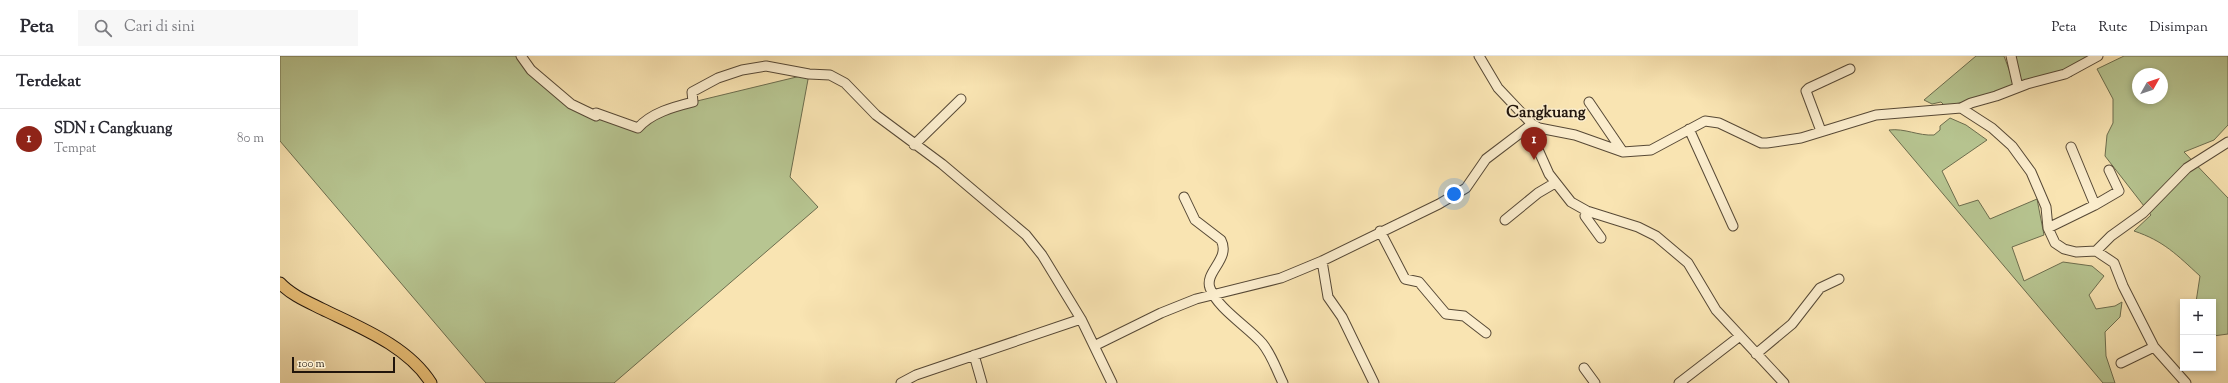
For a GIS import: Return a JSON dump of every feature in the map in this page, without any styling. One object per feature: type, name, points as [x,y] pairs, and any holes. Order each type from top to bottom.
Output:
[{"type":"main road","points":[[280,283],[298,296],[391,346],[420,369],[431,383]]},
{"type":"street","points":[[521,56],[531,70],[571,104],[596,116],[596,113],[638,128],[644,121],[671,107],[692,102],[692,92],[718,78],[742,70],[766,66],[809,74],[830,74],[846,83],[876,114],[914,145],[948,169],[1026,235],[1042,255],[1080,319],[1112,383]]},
{"type":"street","points":[[1479,56],[1498,88],[1530,125],[1548,173],[1571,202],[1587,211],[1638,227],[1656,236],[1688,263],[1716,310],[1784,383]]},
{"type":"street","points":[[2011,56],[2018,87]]},
{"type":"street","points":[[1530,125],[1575,135],[1623,152],[1651,150],[1705,121],[1712,121],[1763,143],[1801,138],[1876,115],[1961,108],[1971,103],[1996,96],[2018,87],[2065,74],[2098,56]]},
{"type":"street","points":[[1821,131],[1806,91],[1809,88],[1850,69]]},
{"type":"street","points":[[914,145],[961,99]]},
{"type":"street","points":[[1589,102],[1623,152]]},
{"type":"street","points":[[1961,108],[1992,128],[2012,146],[2034,179],[2046,207],[2048,228],[2053,241],[2058,246],[2076,252],[2096,251],[2114,263],[2123,286],[2154,347],[2186,383]]},
{"type":"street","points":[[1094,346],[1161,313],[1196,299],[1215,296],[1281,278],[1322,261],[1380,231],[1439,204],[1466,188],[1486,159],[1530,125]]},
{"type":"street","points":[[1689,129],[1733,226]]},
{"type":"street","points":[[2096,251],[2111,236],[2143,213],[2187,168],[2228,142]]},
{"type":"street","points":[[2070,147],[2095,205]]},
{"type":"street","points":[[2048,228],[2117,194],[2119,191],[2109,170]]},
{"type":"street","points":[[1504,220],[1538,193],[1555,183]]},
{"type":"street","points":[[1184,197],[1195,220],[1221,240],[1223,244],[1221,257],[1209,281],[1210,288],[1215,296],[1240,324],[1262,343],[1270,354],[1284,383]]},
{"type":"street","points":[[1587,211],[1585,216],[1601,238]]},
{"type":"street","points":[[1380,231],[1405,278],[1419,282],[1446,314],[1464,316],[1486,333]]},
{"type":"street","points":[[1322,261],[1328,297],[1342,317],[1374,383]]},
{"type":"street","points":[[1756,354],[1792,324],[1820,288],[1839,279]]},
{"type":"street","points":[[901,383],[916,375],[1080,319]]},
{"type":"street","points":[[1679,383],[1740,336]]},
{"type":"street","points":[[2120,363],[2154,347]]},
{"type":"street","points":[[974,355],[982,383]]},
{"type":"street","points":[[1584,368],[1595,383]]},
{"type":"green space","points":[[280,56],[526,56],[531,70],[571,104],[637,128],[693,102],[809,74],[790,177],[818,207],[614,383],[486,383],[280,141]]},
{"type":"green space","points":[[1976,56],[2004,56],[2017,91],[1945,106],[1941,102],[1932,104],[1924,100]]},
{"type":"green space","points":[[2013,56],[2099,56],[2073,68],[2072,76],[2023,87]]},
{"type":"green space","points":[[2124,56],[2228,56],[2228,125],[2214,140],[2184,152],[2228,198],[2228,334],[2216,336],[2216,299],[2196,299],[2200,276],[2170,249],[2154,239],[2134,231],[2151,215],[2105,156],[2107,135],[2113,123],[2113,99],[2097,69]]},
{"type":"green space","points":[[1950,118],[1966,125],[1987,140],[1942,171],[1959,206],[1978,200],[1990,219],[2037,199],[2044,235],[2012,247],[2024,281],[2063,262],[2092,266],[2104,276],[2089,295],[2096,309],[2115,306],[2122,302],[2120,317],[2105,332],[2106,356],[2115,383],[2103,383],[1889,130],[1901,130],[1934,135],[1940,130],[1940,126]]},
{"type":"place","name":"SDN 1 Cangkuang","points":[[1534,160]]},
{"type":"district","name":"Cangkuang","points":[[1546,113]]}]
